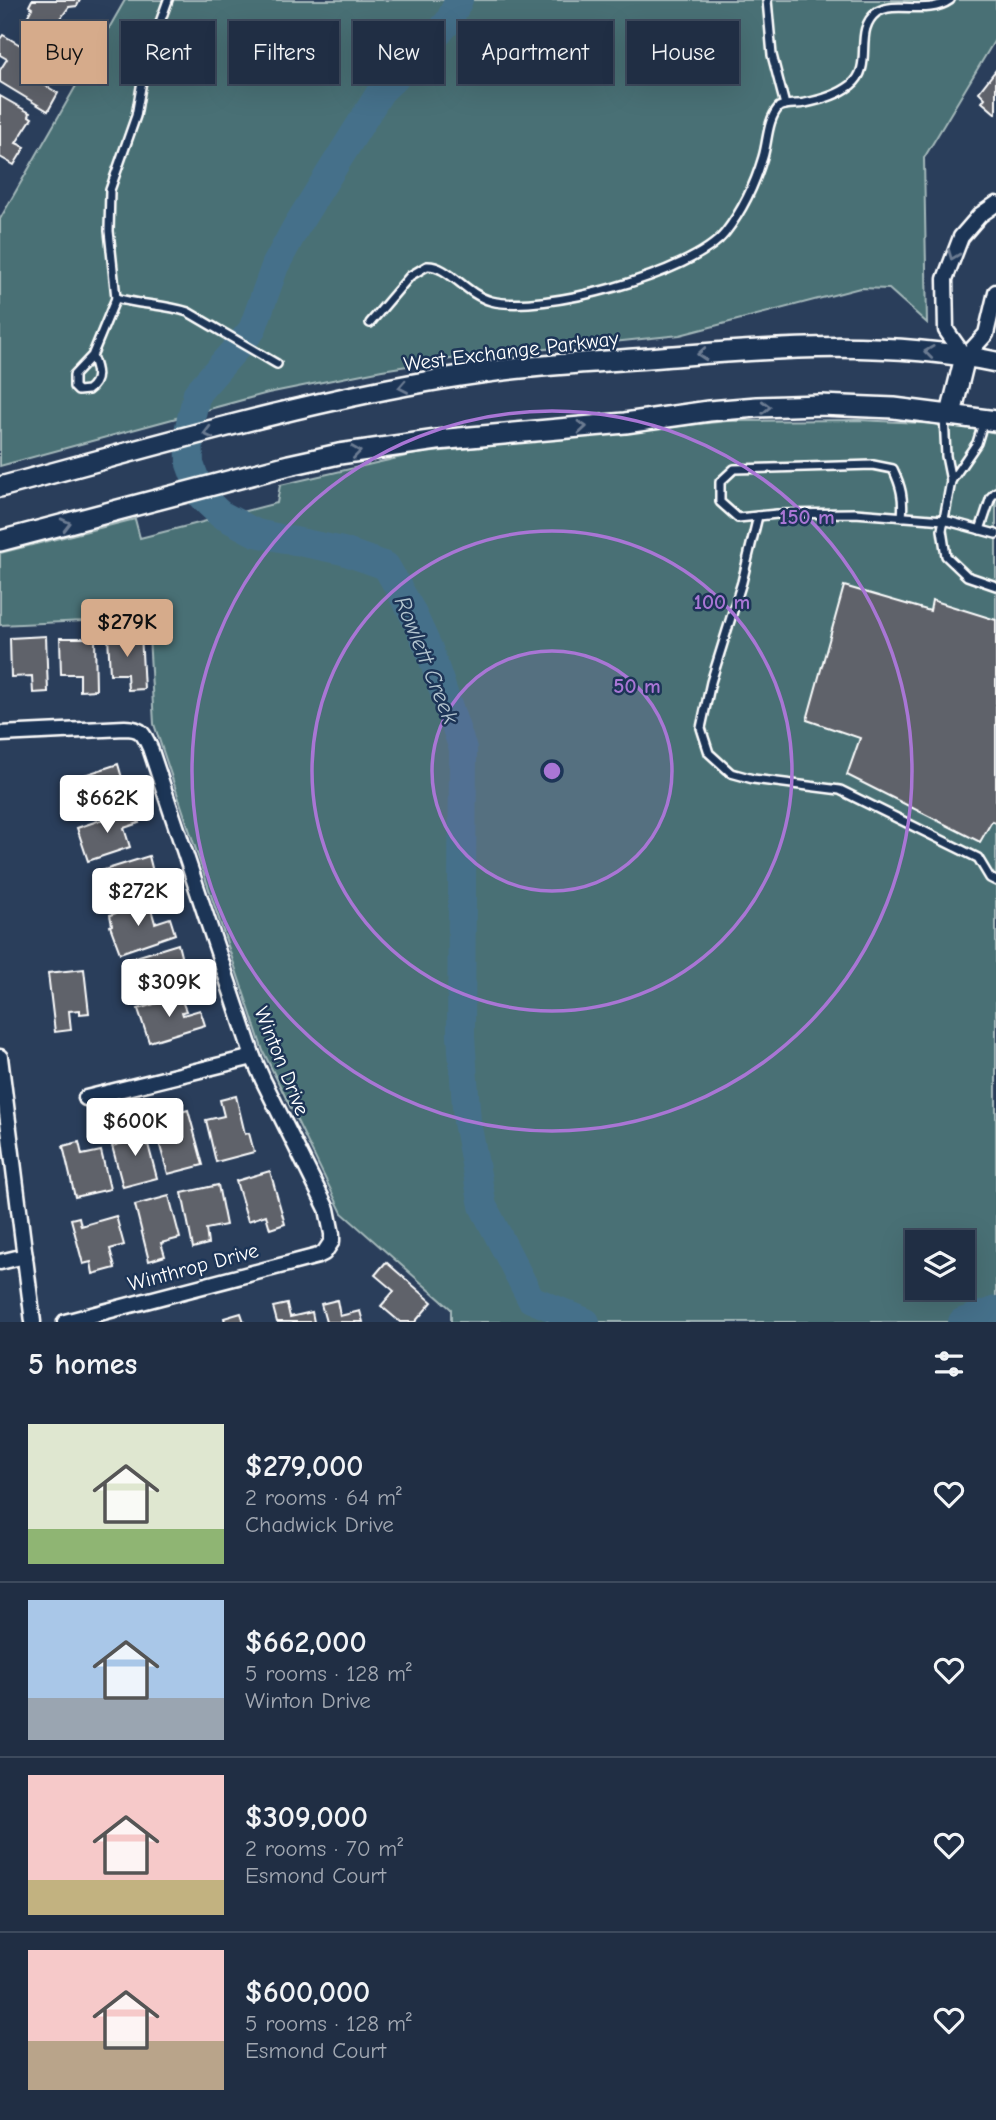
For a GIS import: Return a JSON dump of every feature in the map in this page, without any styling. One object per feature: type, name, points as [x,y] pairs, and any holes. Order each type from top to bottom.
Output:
[{"type":"main road","name":"West Exchange Parkway","points":[[0,487],[274,416],[449,377],[658,357],[836,346],[895,348],[996,362]]},
{"type":"main road","points":[[947,414],[965,357]]},
{"type":"main road","points":[[0,541],[289,465],[339,454],[437,440],[625,423],[709,411],[820,405],[947,414],[990,420]]},
{"type":"street","points":[[996,204],[981,215],[961,237],[945,279],[946,330],[965,357],[986,334],[996,292]]},
{"type":"street","name":"Winton Drive","points":[[0,734],[141,730],[150,748],[253,1057],[327,1209],[332,1234],[329,1247]]},
{"type":"street","points":[[0,1057],[33,1322]]},
{"type":"street","points":[[86,1098],[253,1057]]},
{"type":"street","name":"Winthrop Drive","points":[[65,1322],[318,1256],[329,1247]]},
{"type":"street","points":[[0,1262],[25,1256]]},
{"type":"lane","points":[[92,356],[97,371],[96,383],[88,390],[78,391],[74,387],[74,374],[92,356],[116,298],[109,231],[110,190],[136,116],[145,64],[168,0]]},
{"type":"lane","points":[[767,0],[772,55],[785,104]]},
{"type":"lane","points":[[370,323],[410,276],[427,266],[444,270],[477,296],[514,304],[615,287],[697,255],[723,235],[738,213],[762,161],[773,116],[779,107],[825,98],[854,83],[862,67],[865,30],[878,12],[893,7],[930,8],[950,0]]},
{"type":"lane","points":[[116,298],[148,306],[175,308],[216,327],[277,364]]},
{"type":"lane","points":[[947,414],[946,456],[951,481],[942,530],[946,556],[967,576],[996,586]]},
{"type":"lane","points":[[951,481],[990,420]]},
{"type":"lane","points":[[902,517],[902,492],[893,469],[873,465],[734,469],[720,482],[720,502],[738,518],[855,513],[902,517],[944,520],[996,534]]},
{"type":"lane","points":[[980,530],[990,497],[996,492]]},
{"type":"lane","points":[[758,516],[742,582],[711,682],[701,728],[709,753],[730,773],[753,779],[840,790],[978,859],[990,878],[996,881]]},
{"type":"green space","points":[[125,0],[996,0],[996,38],[924,158],[927,323],[889,289],[860,288],[680,335],[451,359],[268,393],[0,466],[0,219],[77,84],[107,84],[107,32]]},
{"type":"green space","points":[[859,420],[961,425],[996,433],[996,1322],[451,1322],[451,1309],[342,1213],[263,1051],[154,724],[148,618],[0,625],[0,553],[135,519],[140,538],[277,503],[280,485],[415,454],[727,421]]},
{"type":"building","points":[[32,0],[80,0],[77,6],[69,7],[61,18],[64,21],[25,21],[32,8],[29,6]]},
{"type":"building","points":[[3,35],[21,45],[21,84],[47,84],[46,86],[58,93],[48,111],[0,82],[0,70],[7,59],[0,55],[0,39]]},
{"type":"building","points":[[996,70],[996,114],[982,102],[985,98],[979,92]]},
{"type":"building","points":[[0,96],[30,113],[32,118],[16,143],[25,147],[14,165],[0,157]]},
{"type":"building","points":[[844,586],[930,611],[932,600],[996,620],[996,823],[992,821],[980,842],[847,775],[860,738],[807,720]]},
{"type":"building","points":[[141,634],[144,689],[128,690],[127,674],[110,674],[108,636]]},
{"type":"building","points":[[46,636],[48,692],[33,693],[32,676],[11,677],[10,638]]},
{"type":"building","points":[[60,638],[95,638],[96,690],[80,691],[80,674],[61,674]]},
{"type":"building","points":[[118,764],[122,778],[108,782],[115,802],[75,816],[63,782]]},
{"type":"building","points":[[133,809],[139,823],[124,828],[130,847],[88,861],[77,828]]},
{"type":"building","points":[[149,856],[153,872],[139,877],[144,890],[112,900],[110,894],[106,895],[98,872]]},
{"type":"building","points":[[149,902],[155,923],[170,918],[175,934],[120,953],[110,926],[110,915]]},
{"type":"building","points":[[178,944],[182,960],[168,965],[174,984],[135,997],[123,961]]},
{"type":"building","points":[[84,969],[89,1013],[69,1011],[71,1030],[55,1032],[48,973]]},
{"type":"building","points":[[180,996],[186,1011],[182,1012],[183,1015],[200,1010],[205,1025],[149,1042],[138,1009]]},
{"type":"building","points":[[236,1096],[245,1134],[249,1133],[254,1152],[216,1162],[206,1120],[224,1116],[220,1100]]},
{"type":"building","points":[[188,1110],[203,1165],[168,1174],[156,1132],[177,1126],[174,1114]]},
{"type":"building","points":[[142,1122],[157,1178],[123,1187],[112,1146],[131,1141],[127,1126]]},
{"type":"building","points":[[79,1142],[82,1155],[101,1151],[110,1189],[75,1197],[63,1146]]},
{"type":"building","points":[[270,1171],[285,1224],[270,1229],[266,1215],[248,1221],[236,1181]]},
{"type":"building","points":[[218,1185],[226,1225],[206,1229],[208,1244],[193,1248],[182,1193]]},
{"type":"building","points":[[169,1196],[180,1238],[161,1243],[165,1256],[149,1261],[135,1205]]},
{"type":"building","points":[[116,1216],[124,1245],[110,1249],[115,1268],[93,1274],[91,1262],[83,1264],[71,1219],[79,1217],[81,1226]]},
{"type":"building","points":[[386,1262],[432,1302],[415,1322],[400,1322],[381,1306],[394,1291],[375,1275]]},
{"type":"building","points":[[337,1300],[340,1316],[360,1311],[363,1322],[326,1322],[321,1304]]},
{"type":"building","points":[[287,1304],[290,1317],[312,1312],[314,1322],[277,1322],[273,1307]]},
{"type":"building","points":[[241,1313],[244,1322],[225,1322],[224,1318]]},
{"type":"waterway","name":"Rowlett Creek","points":[[459,0],[449,21],[422,52],[381,91],[296,227],[275,266],[252,330],[197,393],[189,427],[190,464],[202,497],[220,514],[256,533],[343,551],[386,566],[412,612],[429,649],[463,749],[461,1036],[467,1122],[483,1206],[531,1299],[586,1322]]},
{"type":"waterway","name":"Rowlett Creek","points":[[962,1322],[996,1310]]}]
